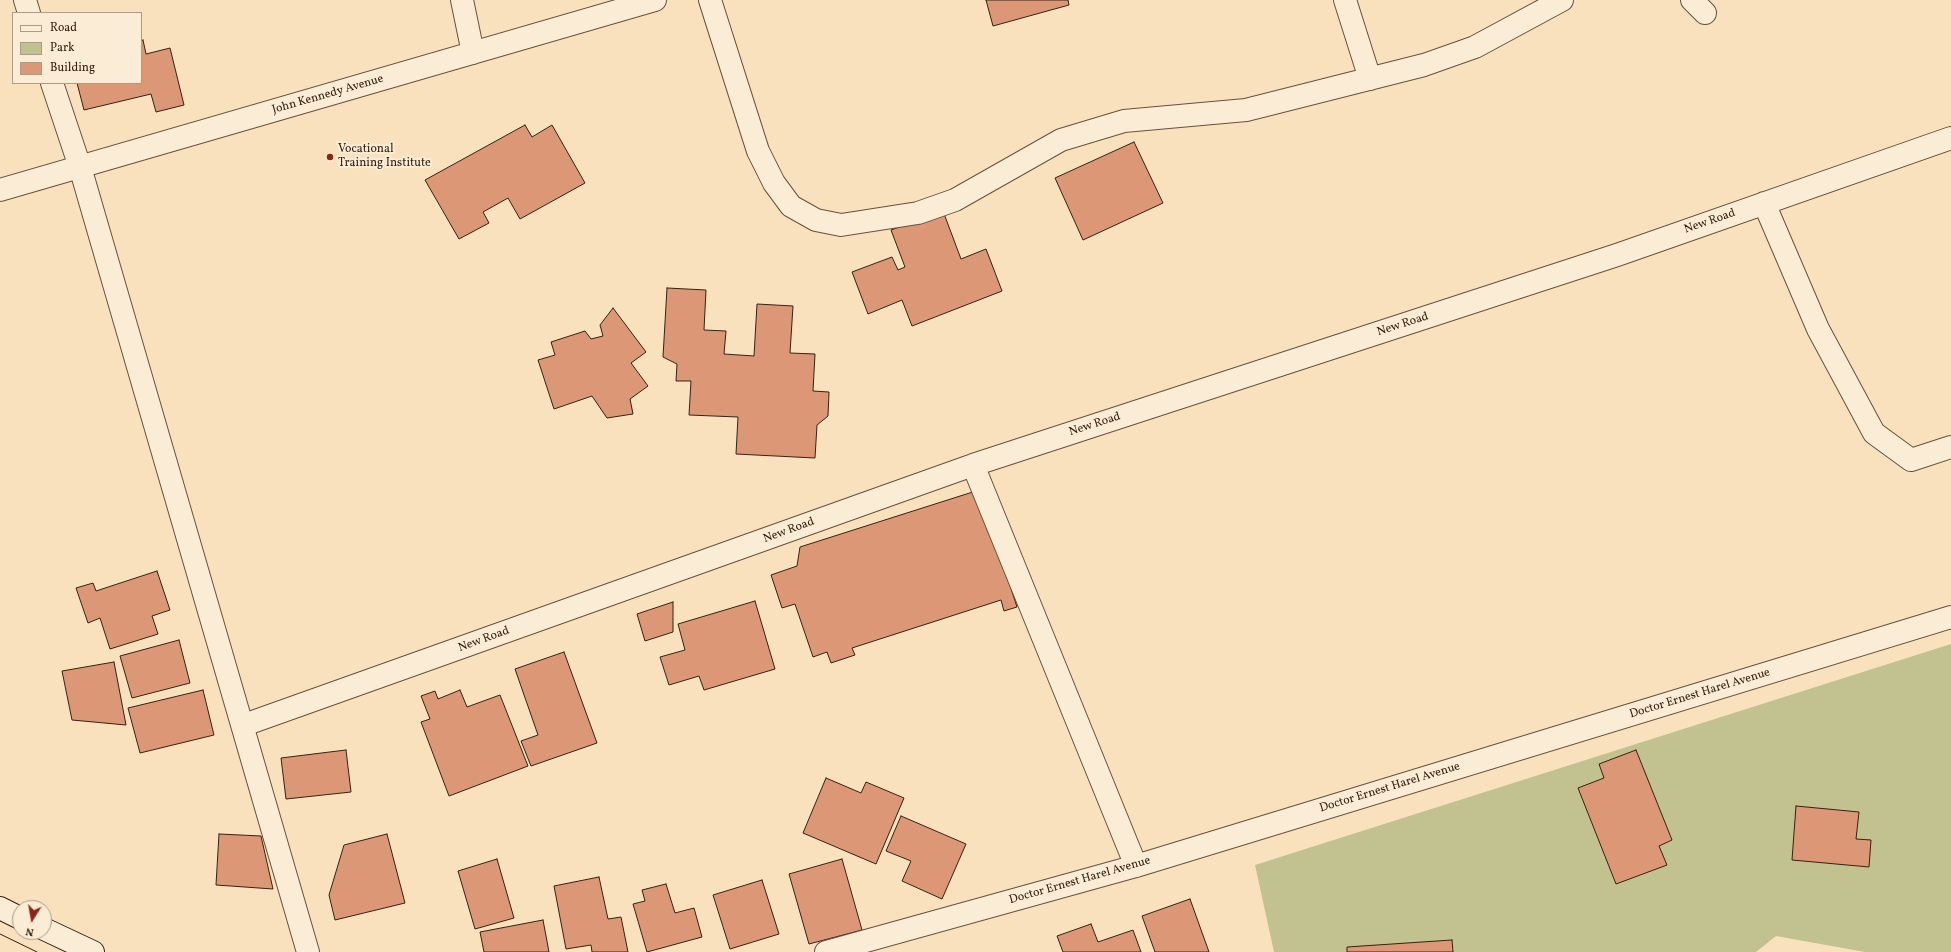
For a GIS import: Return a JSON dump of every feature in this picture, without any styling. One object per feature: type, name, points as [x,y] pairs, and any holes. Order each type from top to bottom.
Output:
[{"type":"street","points":[[25,0],[29,12]]},
{"type":"street","points":[[462,0],[473,53]]},
{"type":"street","name":"John Kennedy Avenue","points":[[0,190],[655,0]]},
{"type":"street","points":[[710,0],[758,151],[774,183],[791,206],[816,220],[841,225],[918,213],[955,200],[1062,140],[1124,121],[1246,110],[1424,65],[1475,46],[1562,0]]},
{"type":"street","points":[[1345,0],[1370,79]]},
{"type":"street","points":[[52,84],[80,167],[244,725],[308,952]]},
{"type":"street","name":"New Road","points":[[244,725],[973,465],[1617,255],[1951,138]]},
{"type":"street","points":[[1764,203],[1818,329],[1874,433],[1910,460],[1951,447]]},
{"type":"street","points":[[973,465],[1136,866]]},
{"type":"street","name":"Doctor Ernest Harel Avenue","points":[[826,952],[1136,866],[1951,617]]},
{"type":"street","points":[[0,908],[12,914]]},
{"type":"street","points":[[52,933],[93,952]]},
{"type":"green space","points":[[1951,644],[1951,952],[1865,952],[1776,936],[1756,952],[1274,952],[1255,865]]},
{"type":"building","points":[[986,0],[1068,0],[1069,5],[993,26]]},
{"type":"building","points":[[142,40],[146,54],[170,48],[184,105],[156,112],[151,94],[84,110],[77,84],[142,84]]},
{"type":"building","points":[[525,125],[532,137],[552,125],[585,183],[520,219],[508,198],[483,212],[489,223],[459,239],[425,180]]},
{"type":"building","points":[[1134,142],[1163,203],[1083,240],[1055,178]]},
{"type":"building","points":[[943,211],[961,259],[986,249],[1002,291],[912,326],[902,300],[868,314],[852,272],[892,257],[898,270],[905,267],[891,230]]},
{"type":"building","points":[[667,288],[706,290],[704,330],[726,331],[724,354],[754,356],[757,304],[793,306],[790,353],[815,354],[813,391],[829,392],[828,416],[817,425],[815,458],[736,454],[738,417],[689,415],[691,381],[676,381],[677,364],[663,357]]},
{"type":"building","points":[[613,308],[646,352],[631,363],[648,386],[630,399],[633,414],[607,418],[592,396],[554,409],[538,360],[555,355],[551,342],[585,331],[591,339],[603,336],[600,325]]},
{"type":"building","points":[[979,490],[1017,607],[1004,611],[1001,600],[852,648],[855,655],[831,663],[827,652],[813,657],[795,604],[782,608],[771,575],[797,566],[800,547]]},
{"type":"building","points":[[157,571],[170,610],[152,616],[158,634],[110,649],[100,618],[88,623],[76,588],[93,583],[96,591]]},
{"type":"building","points":[[755,601],[775,669],[704,690],[699,676],[669,685],[660,657],[685,650],[678,624]]},
{"type":"building","points":[[673,602],[673,632],[645,641],[637,614]]},
{"type":"building","points":[[179,640],[190,683],[132,698],[120,656]]},
{"type":"building","points":[[564,652],[597,743],[531,766],[521,741],[538,735],[515,669]]},
{"type":"building","points":[[114,662],[126,725],[72,720],[62,671]]},
{"type":"building","points":[[203,690],[214,735],[140,753],[128,708]]},
{"type":"building","points":[[460,690],[467,707],[500,695],[528,766],[449,796],[421,722],[430,719],[421,696],[435,691],[438,699]]},
{"type":"building","points":[[346,750],[351,792],[286,799],[281,758]]},
{"type":"building","points":[[1636,750],[1672,840],[1659,846],[1667,865],[1616,884],[1578,788],[1604,778],[1599,764]]},
{"type":"building","points":[[826,778],[861,793],[866,782],[904,798],[876,864],[803,833]]},
{"type":"building","points":[[1796,806],[1859,812],[1856,839],[1871,840],[1869,867],[1792,860]]},
{"type":"building","points":[[901,816],[966,844],[942,899],[902,881],[911,861],[886,851]]},
{"type":"building","points":[[219,834],[261,836],[273,889],[216,885]]},
{"type":"building","points":[[387,834],[405,903],[335,920],[329,895],[344,845]]},
{"type":"building","points":[[497,859],[514,918],[475,929],[458,871]]},
{"type":"building","points":[[842,859],[862,930],[809,944],[789,874]]},
{"type":"building","points":[[599,877],[608,919],[621,917],[628,952],[592,952],[591,945],[566,949],[554,886]]},
{"type":"building","points":[[762,880],[779,934],[730,949],[713,895]]},
{"type":"building","points":[[666,884],[675,913],[694,908],[702,937],[647,952],[633,904],[645,901],[642,890]]},
{"type":"building","points":[[1190,899],[1209,952],[1155,952],[1142,916]]},
{"type":"building","points":[[543,920],[549,952],[484,952],[480,932]]},
{"type":"building","points":[[1091,924],[1098,942],[1133,930],[1141,952],[1063,952],[1057,936]]},
{"type":"building","points":[[1452,940],[1453,952],[1347,952],[1347,947]]},
{"type":"tram line","points":[[0,934],[37,952]]},
{"type":"place","name":"Vocational Training Institute","points":[[330,157]]}]
